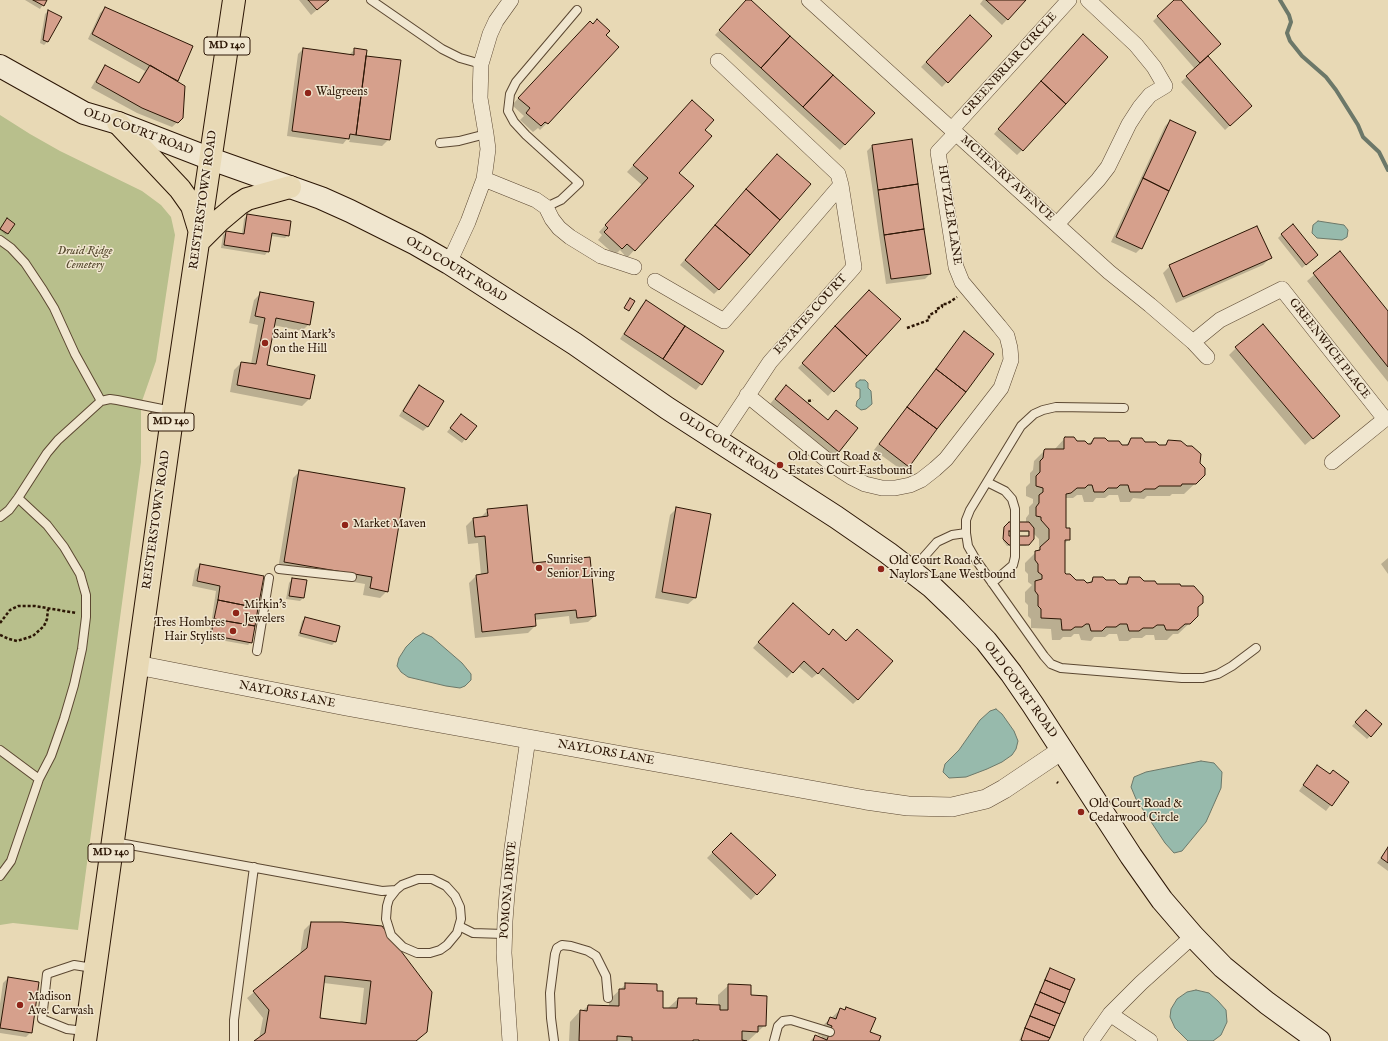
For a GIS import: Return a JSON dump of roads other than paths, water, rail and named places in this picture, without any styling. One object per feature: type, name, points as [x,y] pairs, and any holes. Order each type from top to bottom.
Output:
[{"type":"main road","name":"REISTERSTOWN ROAD","points":[[85,1036],[96,968],[173,411],[234,0]]},
{"type":"main road","name":"OLD COURT ROAD","points":[[0,66],[84,112],[118,123],[211,159],[321,198],[416,244],[575,344],[667,408],[861,533],[914,572],[956,610],[986,642],[1011,673],[1144,874],[1162,900],[1193,936],[1223,967],[1266,1003],[1319,1041]]},
{"type":"main road","points":[[118,123],[164,170],[183,192],[192,206],[199,237],[247,199],[290,187]]},
{"type":"street","points":[[448,263],[468,222],[484,179],[488,149],[480,98],[481,64],[490,34],[496,21],[511,0]]},
{"type":"street","name":"MCHENRY AVENUE","points":[[809,0],[1109,272],[1193,342],[1207,357]]},
{"type":"street","name":"GREENBRIAR CIRCLE","points":[[954,131],[1069,0]]},
{"type":"street","points":[[1057,224],[1098,180],[1108,167],[1129,124],[1140,107],[1150,95],[1164,86],[1154,67],[1136,45],[1088,0]]},
{"type":"street","name":"ESTATES COURT","points":[[718,61],[838,174],[854,267],[770,362],[718,440]]},
{"type":"street","name":"HUTZLER LANE","points":[[748,395],[834,466],[865,484],[882,488],[895,488],[910,485],[921,480],[946,459],[1001,388],[1011,360],[1007,336],[962,282],[956,267],[938,152],[954,131]]},
{"type":"street","points":[[484,179],[527,195],[546,207],[552,219],[570,236],[601,256],[634,267]]},
{"type":"street","points":[[655,281],[724,321],[841,185]]},
{"type":"street","name":"GREENWICH PLACE","points":[[1193,342],[1220,320],[1282,289],[1385,419],[1332,462]]},
{"type":"street","name":"NAYLORS LANE","points":[[137,665],[346,706],[866,800],[908,806],[935,808],[952,807],[986,799],[1004,789],[1062,750]]},
{"type":"street","name":"POMONA DRIVE","points":[[510,1041],[504,953],[506,894],[528,739]]},
{"type":"street","points":[[1091,1041],[1110,1014],[1193,936]]},
{"type":"street","points":[[1110,1014],[1150,1041]]},
{"type":"lane","points":[[371,0],[442,49],[460,58],[481,64]]},
{"type":"lane","points":[[546,207],[561,200],[579,184],[514,122],[508,111],[510,94],[516,82],[577,10]]},
{"type":"lane","points":[[440,143],[459,141],[486,134]]},
{"type":"lane","points":[[0,240],[11,248],[25,262],[43,290],[54,308],[75,354],[101,401]]},
{"type":"lane","points":[[0,517],[9,510],[18,498],[51,449],[101,401],[110,399],[173,411]]},
{"type":"lane","points":[[1124,408],[1056,408],[1043,410],[1034,414],[1021,426],[970,510],[966,520],[968,546],[976,560],[1044,656],[1052,664],[1061,668],[1182,678],[1203,678],[1218,674],[1232,666],[1256,648]]},
{"type":"lane","points":[[986,482],[1005,491],[1012,499],[1016,509],[1015,557],[1013,565],[1007,572],[992,583]]},
{"type":"lane","points":[[0,876],[11,860],[39,779],[51,756],[64,719],[74,685],[82,649],[86,615],[86,596],[80,574],[68,554],[47,525],[18,498]]},
{"type":"lane","points":[[914,572],[922,559],[937,542],[952,535],[966,533]]},
{"type":"lane","points":[[279,569],[352,577]]},
{"type":"lane","points":[[257,651],[269,578]]},
{"type":"lane","points":[[0,750],[39,779]]},
{"type":"lane","points":[[113,842],[382,891],[396,890]]},
{"type":"lane","points":[[234,1041],[234,1020],[254,867]]},
{"type":"lane","points":[[418,879],[432,880],[446,886],[455,896],[460,907],[461,919],[457,933],[447,945],[440,950],[430,953],[417,953],[403,947],[392,935],[386,919],[389,899],[396,890],[402,885],[418,879]]},
{"type":"lane","points":[[459,926],[473,933],[504,934]]},
{"type":"lane","points":[[554,1041],[550,993],[557,948],[562,945],[571,946],[588,951],[596,956],[606,976],[608,998]]},
{"type":"lane","points":[[85,1036],[42,1019],[47,974],[74,965],[96,968]]},
{"type":"lane","points":[[774,1041],[778,1026],[783,1021],[791,1020],[830,1032]]},
{"type":"waterway","points":[[1280,0],[1289,15],[1291,22],[1287,33],[1290,41],[1302,56],[1326,77],[1336,90],[1358,125],[1363,137],[1379,152],[1388,170]]},
{"type":"place","name":"Walgreens","points":[[308,93]]},
{"type":"place","name":"Saint Mark's on the Hill","points":[[265,343]]},
{"type":"place","name":"Old Court Road & Estates Court Eastbound","points":[[780,465]]},
{"type":"place","name":"Market Maven","points":[[345,525]]},
{"type":"place","name":"Sunrise Senior Living","points":[[539,568]]},
{"type":"place","name":"Old Court Road & Naylors Lane Westbound","points":[[881,569]]},
{"type":"place","name":"Mirkin's Jewelers","points":[[236,613]]},
{"type":"place","name":"Tres Hombres Hair Stylists","points":[[233,631]]},
{"type":"place","name":"Old Court Road & Cedarwood Circle","points":[[1081,812]]},
{"type":"place","name":"Madison Ave. Carwash","points":[[20,1005]]},
{"type":"park label","name":"Druid Ridge Cemetery","points":[[85,259]]}]
